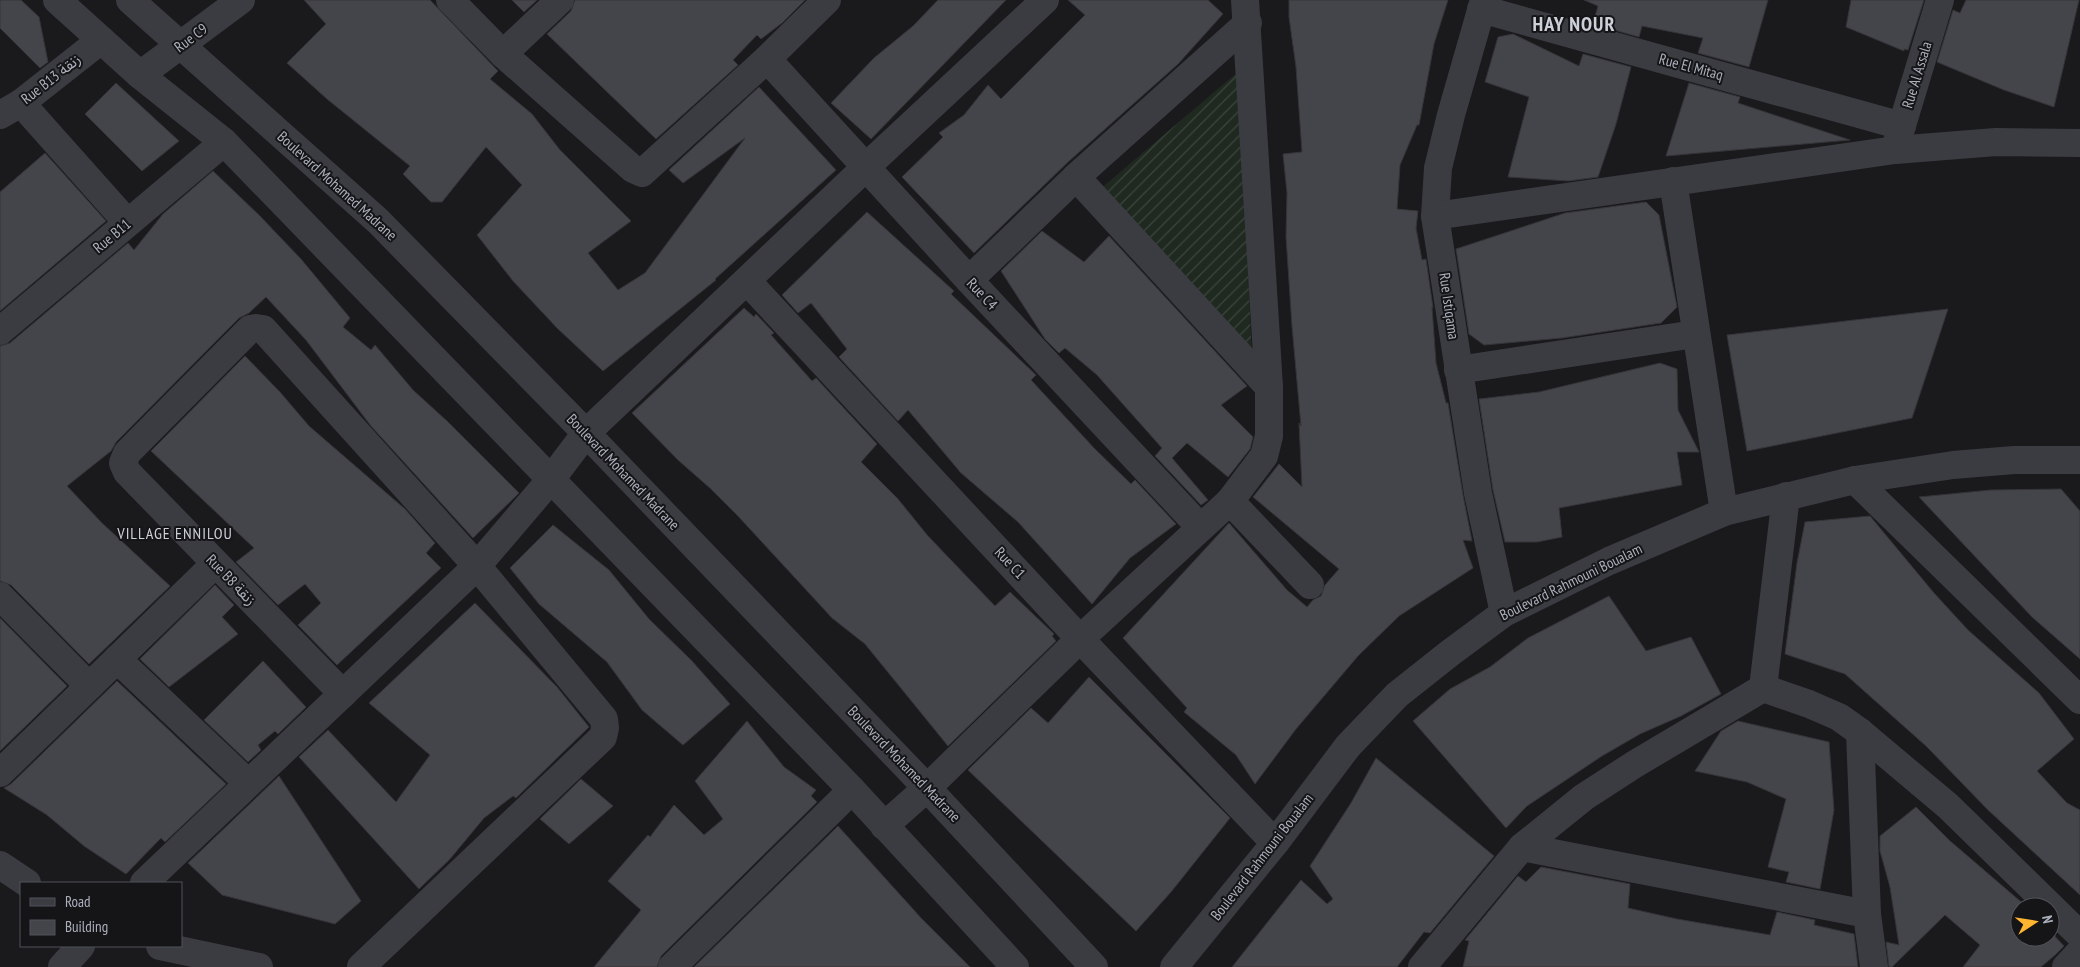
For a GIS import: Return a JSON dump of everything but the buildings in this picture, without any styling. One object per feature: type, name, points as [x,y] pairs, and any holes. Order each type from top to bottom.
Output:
[{"type":"street","points":[[57,0],[140,75],[224,142],[552,478],[852,790],[1007,964]]},
{"type":"street","name":"Boulevard Mohamed Madrane","points":[[130,0],[378,221],[586,433],[927,788],[1094,967]]},
{"type":"street","name":"Rue C9","points":[[140,75],[241,0]]},
{"type":"street","points":[[450,0],[503,54],[633,169],[642,173],[767,59],[827,0]]},
{"type":"street","points":[[503,54],[560,0]]},
{"type":"street","points":[[145,882],[477,566],[552,478],[586,433],[1045,0]]},
{"type":"street","name":"Rue Al Assala","points":[[1898,138],[1940,0]]},
{"type":"street","name":"Rue El Mitaq","points":[[1483,5],[1898,138]]},
{"type":"street","name":"Rue Istiqama","points":[[1483,5],[1451,115],[1438,168],[1435,216],[1478,493],[1504,613]]},
{"type":"street","points":[[969,280],[1246,12]]},
{"type":"street","points":[[884,826],[927,788],[1080,639],[1230,501],[1264,456],[1269,436],[1269,387],[1246,12]]},
{"type":"street","name":"Rue B13 زنقة","points":[[10,109],[101,40]]},
{"type":"street","name":"Rue C4","points":[[767,59],[969,280],[1200,527]]},
{"type":"street","points":[[10,109],[127,222]]},
{"type":"street","points":[[1435,216],[1673,181],[1898,138],[1996,142],[2078,135]]},
{"type":"street","name":"Rue B11","points":[[0,331],[224,142]]},
{"type":"street","points":[[1076,177],[1269,387]]},
{"type":"street","points":[[1673,181],[1724,512]]},
{"type":"street","name":"Rue C1","points":[[747,281],[1080,639],[1275,843]]},
{"type":"street","name":"Rue B8 زنقة","points":[[343,694],[127,472],[123,463],[127,453],[244,333],[256,328],[263,329],[477,566]]},
{"type":"street","points":[[1458,370],[1696,334]]},
{"type":"street","points":[[2070,459],[2080,477]]},
{"type":"street","name":"Boulevard Rahmouni Boualam","points":[[1174,967],[1275,843],[1348,746],[1397,695],[1504,613],[1610,561],[1724,512],[1855,480],[1954,465],[2070,459]]},
{"type":"street","points":[[1855,480],[2080,700]]},
{"type":"street","points":[[1762,688],[1786,496]]},
{"type":"street","points":[[1230,501],[1310,585]]},
{"type":"street","points":[[0,773],[215,564]]},
{"type":"street","points":[[360,967],[603,737],[604,719],[599,711],[477,566]]},
{"type":"street","points":[[0,596],[89,686]]},
{"type":"street","points":[[117,659],[248,784]]},
{"type":"street","points":[[1762,688],[1839,717],[1860,732],[1948,806],[2080,935]]},
{"type":"street","points":[[1422,967],[1522,847],[1584,797],[1635,764],[1762,688]]},
{"type":"street","points":[[1860,732],[1867,914],[1874,967]]},
{"type":"street","points":[[672,967],[852,790]]},
{"type":"street","points":[[1522,847],[1867,914]]},
{"type":"street","points":[[0,865],[26,882]]},
{"type":"street","points":[[62,967],[80,947]]},
{"type":"street","points":[[165,947],[258,967]]},
{"type":"street","points":[[2066,967],[2080,952]]},
{"type":"green space","points":[[1239,71],[1252,359],[1098,191]]},
{"type":"district","name":"HAY NOUR","points":[[1574,24]]},
{"type":"district","name":"VILLAGE ENNILOU","points":[[175,533]]}]
